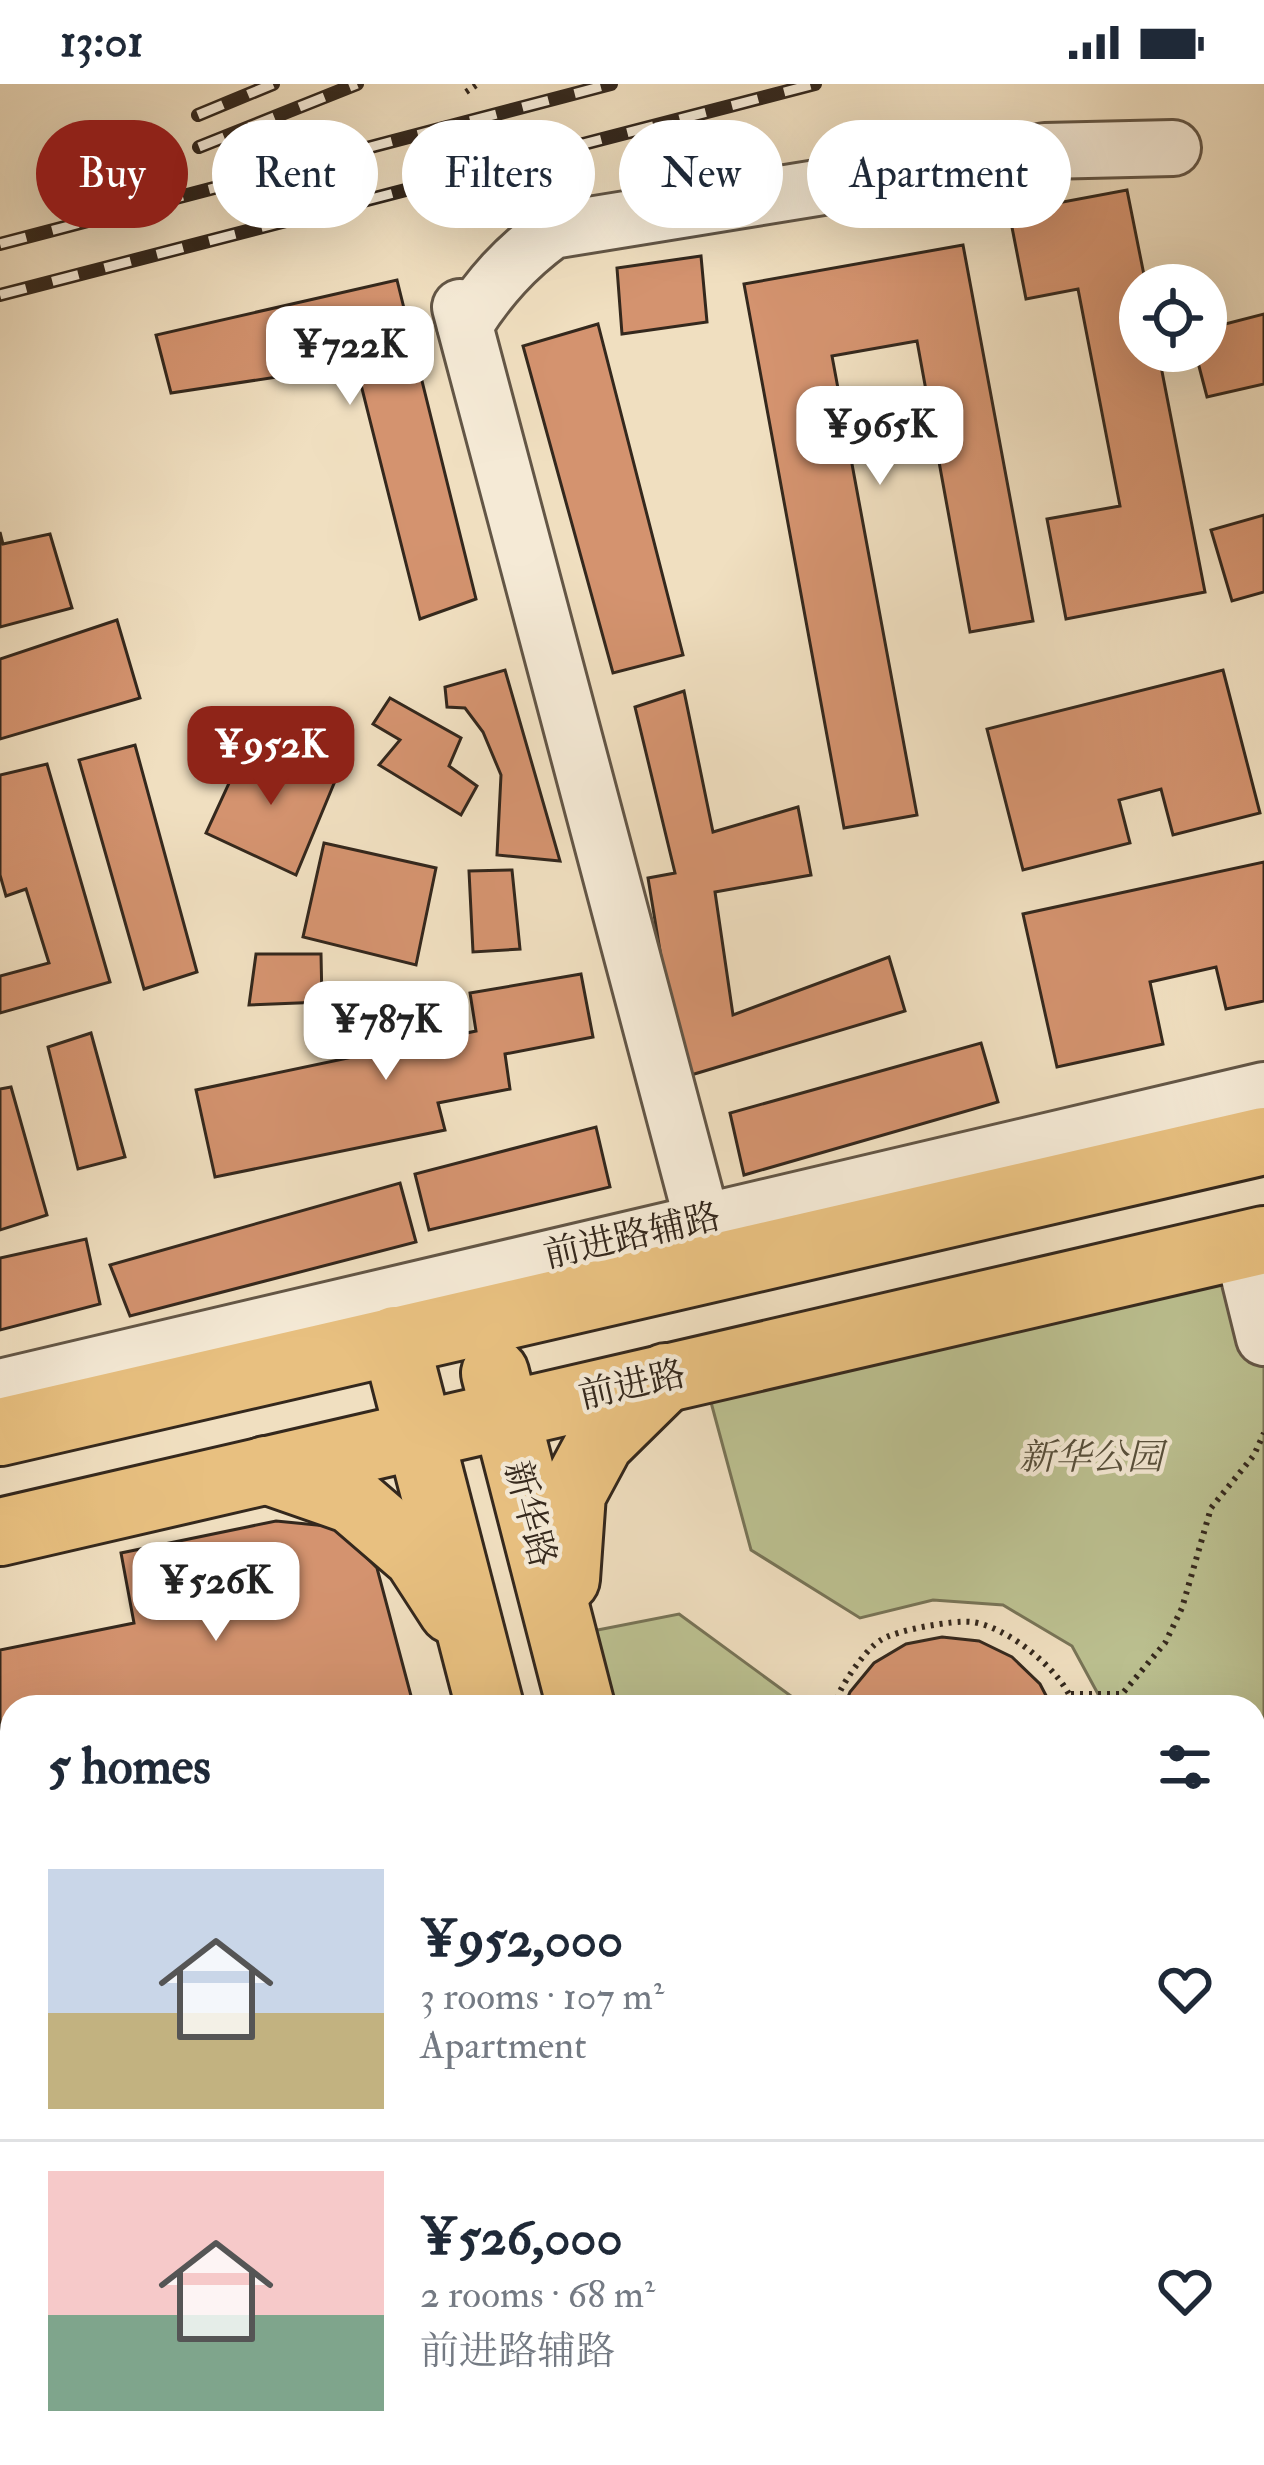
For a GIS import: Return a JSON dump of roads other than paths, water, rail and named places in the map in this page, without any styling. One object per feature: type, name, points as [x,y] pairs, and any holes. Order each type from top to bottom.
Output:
[{"type":"main road","points":[[0,1432],[483,1320],[708,1243],[1264,1141]]},
{"type":"main road","name":"前进路","points":[[0,1532],[666,1377],[1254,1256]]},
{"type":"main road","name":"新华路","points":[[483,1320],[578,1695]]},
{"type":"main road","points":[[395,1340],[487,1695]]},
{"type":"main road","points":[[562,1637],[572,1494],[600,1442],[666,1377]]},
{"type":"main road","points":[[257,1472],[352,1500],[417,1556],[473,1643]]},
{"type":"street","points":[[708,1243],[463,316],[517,257],[552,231],[1045,151],[1173,148]]},
{"type":"street","name":"前进路辅路","points":[[0,1387],[708,1243],[1264,1090]]},
{"type":"street","points":[[1254,1256],[1264,1338]]},
{"type":"street","points":[[0,1559],[257,1472]]},
{"type":"railway","points":[[198,115],[273,84]]},
{"type":"railway","points":[[199,147],[357,84]]},
{"type":"railway","points":[[0,244],[611,84]]},
{"type":"railway","points":[[0,295],[815,84]]},
{"type":"park label","name":"新华公园","points":[[1091,1457]]}]
